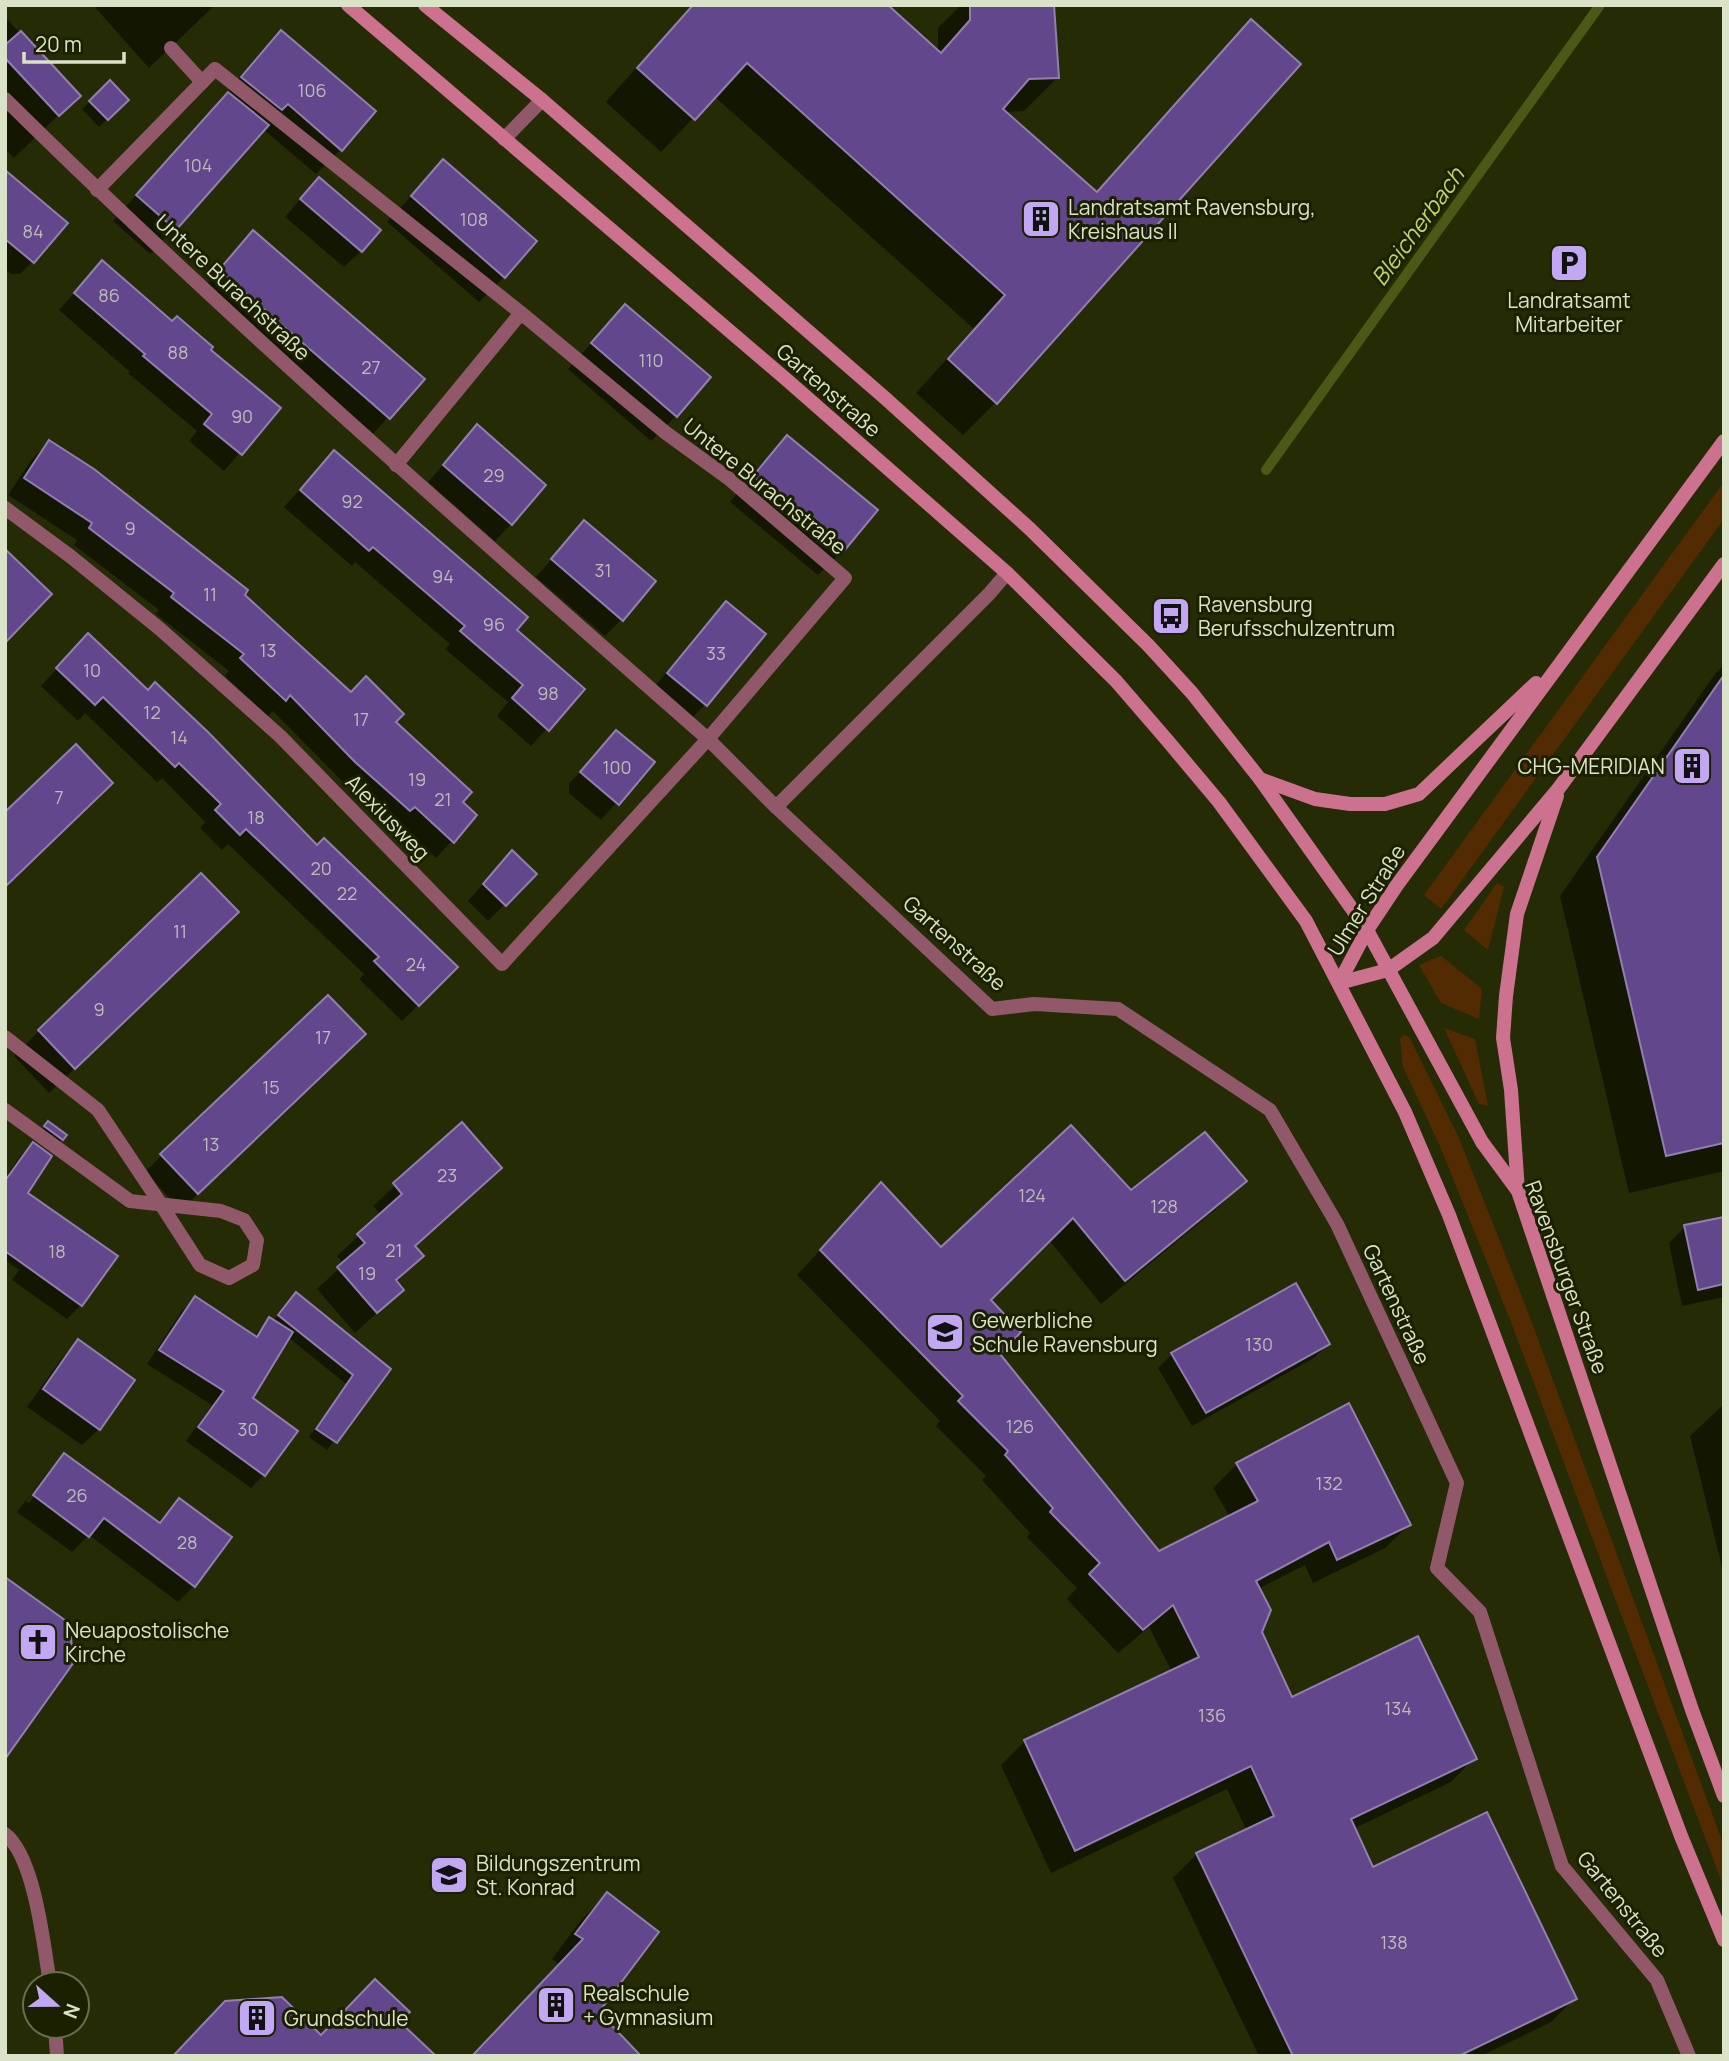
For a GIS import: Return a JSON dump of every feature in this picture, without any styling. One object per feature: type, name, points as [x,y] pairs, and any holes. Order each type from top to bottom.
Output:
[{"type":"main road","name":"Gartenstraße","points":[[348,5],[776,371],[1007,573],[1116,681],[1219,802],[1306,921],[1339,983]]},
{"type":"main road","name":"Gartenstraße","points":[[425,5],[542,100],[885,398],[1030,529],[1149,646],[1192,694],[1260,779]]},
{"type":"main road","name":"Ulmer Straße","points":[[1339,983],[1367,930],[1397,885],[1724,441]]},
{"type":"main road","name":"Ulmer Straße","points":[[1339,983],[1388,970],[1433,938],[1559,788],[1724,564]]},
{"type":"main road","points":[[1260,779],[1314,799],[1350,804],[1385,804],[1419,794],[1563,658]]},
{"type":"main road","name":"Ravensburger Straße","points":[[1260,779],[1367,930],[1482,1142],[1518,1191],[1692,1710],[1724,1796]]},
{"type":"main road","points":[[1518,1191],[1511,1090],[1503,1038],[1506,996],[1517,914],[1559,788]]},
{"type":"main road","points":[[1339,983],[1405,1112],[1449,1214],[1671,1810],[1724,1940]]},
{"type":"street","points":[[97,190],[202,82],[170,48]]},
{"type":"street","name":"Untere Burachstraße","points":[[5,99],[97,190],[396,465],[708,739],[845,578],[728,478],[666,433],[522,313],[215,69],[202,82]]},
{"type":"street","points":[[504,139],[542,100]]},
{"type":"street","points":[[396,465],[522,313]]},
{"type":"street","name":"Alexiusweg","points":[[5,508],[160,629],[281,737],[502,964],[708,739]]},
{"type":"street","points":[[708,739],[776,807],[1007,573]]},
{"type":"street","name":"Gartenstraße","points":[[776,807],[992,1009],[1034,1004],[1118,1009],[1270,1110],[1336,1224],[1457,1483],[1437,1568],[1480,1612],[1562,1866],[1657,1980],[1689,2056]]},
{"type":"street","points":[[5,1037],[98,1110],[162,1206],[200,1265],[229,1278],[253,1265],[257,1240],[244,1220],[220,1211],[162,1206],[130,1201],[5,1110]]},
{"type":"street","points":[[5,1834],[13,1840],[34,1888],[48,1970]]},
{"type":"shaded area","points":[[1724,482],[1724,519],[1441,909],[1424,895]]},
{"type":"shaded area","points":[[1497,883],[1504,887],[1488,950],[1464,930]]},
{"type":"shaded area","points":[[1441,956],[1482,989],[1479,1019],[1441,1003],[1419,965]]},
{"type":"shaded area","points":[[1444,1028],[1475,1039],[1488,1106],[1479,1104]]},
{"type":"shaded area","points":[[1404,1034],[1410,1038],[1459,1138],[1528,1312],[1724,1846],[1724,1888],[1509,1317],[1439,1144],[1403,1067],[1400,1039]]},
{"type":"building","name":"Landratsamt Ravensburg, Kreishaus II","points":[[693,5],[888,5],[941,53],[970,20],[970,5],[1054,5],[1059,78],[1029,79],[1003,109],[1097,192],[1251,19],[1301,64],[997,404],[948,359],[1005,295],[747,63],[695,120],[637,68]]},
{"type":"building","points":[[281,30],[376,111],[342,151],[288,104],[282,110],[241,77]]},
{"type":"building","points":[[21,31],[81,96],[59,116],[5,58],[5,45]]},
{"type":"building","points":[[110,80],[129,100],[108,120],[89,101]]},
{"type":"building","points":[[228,92],[269,125],[176,230],[136,195]]},
{"type":"building","points":[[443,159],[537,241],[505,278],[411,196]]},
{"type":"building","points":[[5,170],[68,223],[34,263],[5,239]]},
{"type":"building","points":[[319,177],[381,230],[362,252],[300,199]]},
{"type":"building","points":[[253,230],[425,379],[390,419],[219,270]]},
{"type":"building","points":[[102,260],[172,321],[177,316],[213,347],[211,350],[281,408],[242,455],[204,424],[212,414],[74,293]]},
{"type":"building","points":[[625,304],[711,377],[677,417],[591,343]]},
{"type":"building","points":[[477,424],[546,485],[512,525],[443,465]]},
{"type":"building","points":[[787,435],[878,510],[844,551],[753,476]]},
{"type":"building","points":[[49,440],[94,469],[248,590],[245,595],[351,692],[366,676],[404,714],[396,722],[472,792],[463,802],[477,815],[454,843],[415,807],[410,811],[355,762],[290,695],[286,701],[240,658],[244,654],[171,597],[174,593],[89,528],[92,523],[24,478]]},
{"type":"building","points":[[334,450],[528,617],[517,630],[585,689],[549,731],[512,698],[523,685],[460,631],[465,626],[373,547],[369,551],[300,490]]},
{"type":"building","points":[[584,520],[656,581],[623,621],[551,559]]},
{"type":"building","points":[[5,549],[52,594],[5,643]]},
{"type":"building","points":[[726,601],[766,634],[707,706],[667,673]]},
{"type":"building","points":[[88,633],[148,690],[155,682],[209,733],[317,845],[324,838],[458,967],[419,1006],[374,961],[379,957],[262,844],[246,829],[240,835],[215,810],[221,804],[179,763],[175,767],[103,697],[95,705],[56,668]]},
{"type":"building","points":[[1724,675],[1724,1143],[1666,1156],[1597,857]]},
{"type":"building","points":[[616,730],[655,762],[619,805],[580,772]]},
{"type":"building","points":[[76,744],[113,783],[5,887],[5,812]]},
{"type":"building","points":[[512,850],[537,874],[506,906],[483,884]]},
{"type":"building","points":[[201,873],[239,912],[75,1069],[38,1030]]},
{"type":"building","points":[[328,995],[366,1034],[198,1194],[160,1154]]},
{"type":"building","points":[[48,1121],[67,1135],[63,1140],[44,1126]]},
{"type":"building","points":[[462,1122],[502,1168],[415,1246],[424,1256],[396,1280],[404,1290],[377,1313],[337,1267],[365,1243],[357,1234],[402,1194],[393,1183]]},
{"type":"building","points":[[1071,1125],[1131,1190],[1205,1132],[1247,1181],[1125,1281],[1073,1218],[991,1300],[1021,1332],[1000,1354],[1159,1551],[1258,1501],[1236,1463],[1349,1403],[1411,1525],[1337,1560],[1329,1542],[1256,1581],[1271,1610],[1262,1632],[1292,1697],[1418,1636],[1477,1759],[1351,1819],[1373,1867],[1487,1812],[1577,1999],[1459,2056],[1293,2056],[1196,1853],[1274,1816],[1251,1766],[1075,1851],[1024,1740],[1199,1657],[1173,1605],[1143,1630],[1089,1574],[1100,1563],[1050,1512],[1053,1508],[1005,1455],[1008,1451],[958,1401],[963,1396],[820,1250],[881,1182],[941,1247]]},
{"type":"building","points":[[33,1142],[52,1156],[28,1193],[118,1256],[82,1306],[5,1251],[5,1177],[7,1178]]},
{"type":"building","points":[[1724,1217],[1724,1284],[1698,1290],[1684,1225]]},
{"type":"building","points":[[1296,1283],[1330,1344],[1206,1413],[1171,1353]]},
{"type":"building","points":[[296,1292],[391,1369],[337,1443],[316,1429],[353,1375],[278,1315]]},
{"type":"building","points":[[195,1296],[257,1337],[269,1317],[293,1332],[253,1398],[298,1431],[265,1476],[198,1427],[224,1391],[159,1350]]},
{"type":"building","points":[[78,1339],[135,1380],[100,1430],[43,1389]]},
{"type":"building","points":[[64,1453],[160,1523],[179,1498],[232,1537],[195,1587],[104,1518],[89,1537],[33,1495]]},
{"type":"building","name":"Neuapostolische Kirche","points":[[5,1577],[69,1623],[74,1662],[5,1759]]},
{"type":"building","points":[[607,1892],[659,1932],[599,2012],[641,2056],[472,2056],[583,1939],[575,1934]]},
{"type":"building","points":[[375,1979],[410,2012],[400,2022],[436,2056],[173,2056],[225,2001],[282,1997],[321,2035]]},
{"type":"waterway","name":"Bleicherbach","points":[[1266,470],[1600,5]]},
{"type":"place","name":"Landratsamt Ravensburg, Kreishaus II","points":[[1041,219]]},
{"type":"place","name":"Landratsamt Mitarbeiter","points":[[1569,263]]},
{"type":"place","name":"Ravensburg Berufsschulzentrum","points":[[1171,616]]},
{"type":"place","name":"CHG-MERIDIAN","points":[[1692,766]]},
{"type":"place","name":"Gewerbliche Schule Ravensburg","points":[[945,1332]]},
{"type":"place","name":"Neuapostolische Kirche","points":[[38,1642]]},
{"type":"place","name":"Bildungszentrum St. Konrad","points":[[449,1875]]},
{"type":"place","name":"Realschule + Gymnasium","points":[[556,2005]]},
{"type":"place","name":"Grundschule","points":[[257,2018]]}]
